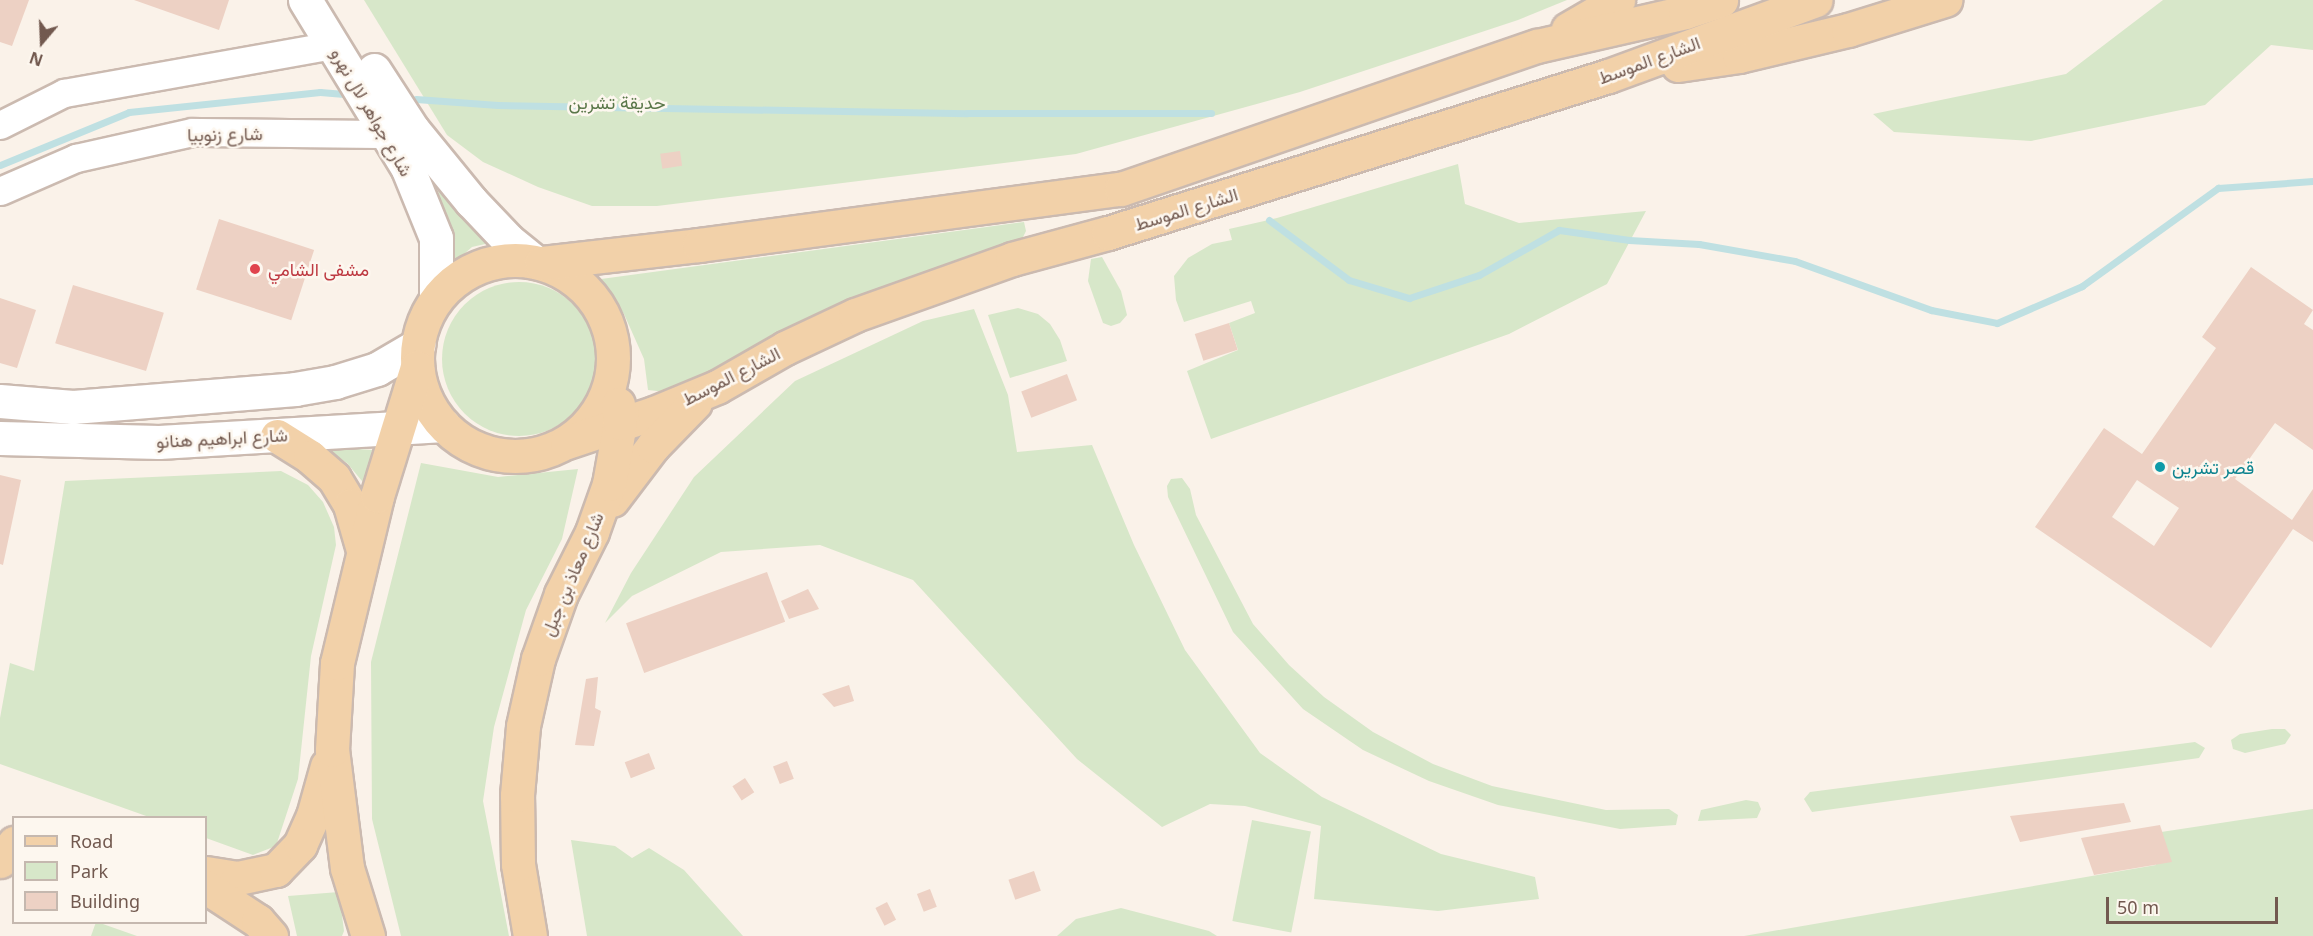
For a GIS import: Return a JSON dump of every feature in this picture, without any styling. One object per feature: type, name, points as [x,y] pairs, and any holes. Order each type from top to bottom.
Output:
[{"type":"main road","name":"شارع جواهر لال نهرو","points":[[305,0],[408,169],[436,238],[436,299]]},
{"type":"main road","name":"شارع جواهر لال نهرو","points":[[330,0],[413,130],[471,201],[508,240],[537,262]]},
{"type":"main road","points":[[1537,46],[1618,0]]},
{"type":"main road","name":"الشارع الموسط","points":[[537,262],[711,244],[1121,189],[1537,46],[1685,12],[1721,0]]},
{"type":"main road","name":"الشارع الموسط","points":[[567,442],[717,387],[785,348],[855,315],[1012,259],[1120,230],[1608,76],[1816,0]]},
{"type":"main road","points":[[1608,76],[1739,56],[1848,30],[1945,0]]},
{"type":"main road","points":[[368,936],[347,868],[332,750],[337,663],[364,551],[418,356],[424,321],[436,299],[457,278],[483,265],[512,260],[537,262],[570,276],[593,297],[608,325],[614,355],[611,381],[602,405],[587,426],[567,442],[542,453],[516,456],[489,452],[464,441],[443,424],[426,398],[418,356]]},
{"type":"main road","name":"شارع معاذ بن جبل","points":[[530,936],[518,864],[517,795],[523,726],[538,659],[561,594],[592,532],[609,484],[620,423],[614,355]]},
{"type":"main road","points":[[0,401],[73,408],[295,389],[335,382],[418,356]]},
{"type":"main road","points":[[592,532],[620,487],[653,446],[689,407],[717,387]]},
{"type":"main road","name":"شارع ابراهيم هنانو","points":[[0,438],[159,442],[443,424]]},
{"type":"main road","points":[[277,436],[310,457],[334,478],[350,505],[364,551]]},
{"type":"main road","points":[[207,873],[238,878],[276,870],[300,845],[313,816],[332,750]]},
{"type":"main road","points":[[0,861],[12,846]]},
{"type":"main road","points":[[207,888],[236,904],[258,921],[271,936]]},
{"type":"street","points":[[0,125],[64,93],[334,45]]},
{"type":"street","name":"شارع زنوبيا","points":[[0,191],[76,158],[192,132],[387,134]]},
{"type":"green space","name":"حديقة تشرين","points":[[364,0],[1567,0],[1518,20],[1300,92],[1076,154],[657,206],[592,206],[538,187],[483,162],[447,135]]},
{"type":"green space","points":[[2163,0],[2313,0],[2313,50],[2271,45],[2205,105],[2031,141],[1894,132],[1873,114],[2066,74]]},
{"type":"green space","points":[[1458,164],[1465,204],[1519,223],[1646,211],[1607,284],[1509,334],[1211,439],[1187,371],[1238,350],[1229,323],[1255,313],[1251,301],[1184,322],[1176,300],[1174,276],[1188,258],[1212,244],[1232,240],[1229,229],[1277,218]]},
{"type":"green space","points":[[437,187],[494,242],[472,247],[455,262]]},
{"type":"green space","points":[[1024,222],[1026,231],[1021,241],[666,392],[648,390],[644,359],[624,314],[601,279]]},
{"type":"green space","points":[[1102,257],[1121,291],[1127,315],[1120,323],[1111,326],[1103,323],[1088,281],[1091,259]]},
{"type":"green space","points":[[519,282],[534,283],[548,288],[562,295],[573,305],[583,316],[590,330],[595,344],[595,374],[590,388],[583,402],[573,413],[562,423],[548,430],[534,435],[519,436],[504,435],[490,430],[476,423],[465,413],[455,402],[448,388],[443,374],[442,359],[443,344],[448,330],[455,316],[465,305],[476,295],[490,288],[504,283]]},
{"type":"green space","points":[[1018,308],[1038,314],[1050,324],[1060,340],[1067,361],[1010,378],[988,315]]},
{"type":"green space","points":[[974,309],[1008,395],[1017,452],[1092,445],[1134,545],[1185,650],[1260,753],[1322,797],[1441,854],[1535,877],[1539,899],[1438,911],[1314,899],[1321,826],[1245,806],[1210,804],[1162,827],[1077,759],[913,580],[820,545],[721,552],[632,596],[605,623],[631,573],[694,477],[795,381],[923,321]]},
{"type":"green space","points":[[318,446],[372,450],[367,487],[347,463]]},
{"type":"green space","points":[[421,463],[498,477],[578,469],[562,539],[526,610],[494,727],[483,801],[509,936],[401,936],[372,819],[371,662]]},
{"type":"green space","points":[[281,471],[308,485],[323,502],[334,527],[336,545],[311,656],[298,779],[276,846],[253,855],[207,838],[207,816],[146,816],[0,764],[0,718],[10,663],[34,671],[65,481]]},
{"type":"green space","points":[[1182,478],[1190,489],[1196,515],[1253,624],[1289,665],[1324,697],[1373,732],[1433,764],[1492,786],[1606,810],[1669,809],[1678,815],[1676,825],[1620,829],[1498,805],[1429,781],[1363,750],[1303,709],[1233,632],[1168,497],[1167,486],[1171,479]]},
{"type":"green space","points":[[2285,729],[2291,735],[2285,744],[2245,753],[2233,749],[2231,740],[2240,734]]},
{"type":"green space","points":[[2195,742],[2205,748],[2199,758],[1812,812],[1804,799],[1810,792]]},
{"type":"green space","points":[[1746,800],[1758,802],[1761,809],[1757,818],[1698,821],[1701,810]]},
{"type":"green space","points":[[2313,809],[2313,936],[1744,936],[2156,865],[2148,834]]},
{"type":"green space","points":[[1252,820],[1311,831],[1291,933],[1232,921]]},
{"type":"green space","points":[[571,840],[615,846],[632,858],[649,848],[684,870],[743,936],[587,936]]},
{"type":"green space","points":[[339,892],[344,931],[342,936],[297,936],[288,896]]},
{"type":"green space","points":[[1121,908],[1209,931],[1217,936],[1057,936],[1076,919]]},
{"type":"green space","points":[[95,924],[103,924],[137,936],[91,936]]},
{"type":"building","points":[[0,0],[29,0],[12,46],[0,42]]},
{"type":"building","points":[[134,0],[229,0],[219,30]]},
{"type":"building","points":[[680,151],[682,166],[662,169],[660,154]]},
{"type":"building","name":"مشفى الشامي","points":[[219,219],[314,250],[291,320],[196,289]]},
{"type":"building","name":"قصر تشرين","points":[[2251,267],[2313,310],[2304,324],[2313,330],[2313,450],[2275,423],[2235,479],[2292,520],[2313,489],[2313,542],[2293,529],[2211,648],[2035,527],[2104,428],[2142,454],[2216,348],[2202,337]],"holes":[[[2137,480],[2179,508],[2154,546],[2112,517]]]},
{"type":"building","points":[[73,285],[164,313],[146,371],[55,343]]},
{"type":"building","points":[[0,298],[36,310],[17,368],[0,363]]},
{"type":"building","points":[[1229,323],[1238,350],[1203,361],[1195,334]]},
{"type":"building","points":[[1067,374],[1077,400],[1031,418],[1021,392]]},
{"type":"building","points":[[0,475],[21,480],[3,565],[0,564]]},
{"type":"building","points":[[767,572],[785,622],[644,673],[626,623]]},
{"type":"building","points":[[808,589],[819,609],[789,619],[781,601]]},
{"type":"building","points":[[598,677],[595,708],[601,711],[594,746],[575,745],[586,679]]},
{"type":"building","points":[[849,685],[854,701],[834,707],[822,694]]},
{"type":"building","points":[[649,753],[655,769],[631,778],[625,762]]},
{"type":"building","points":[[787,761],[794,779],[780,784],[773,766]]},
{"type":"building","points":[[745,778],[754,792],[742,800],[732,786]]},
{"type":"building","points":[[2124,803],[2131,822],[2020,842],[2010,816]]},
{"type":"building","points":[[2160,825],[2172,862],[2094,875],[2081,838]]},
{"type":"building","points":[[1034,871],[1041,891],[1015,900],[1008,880]]},
{"type":"building","points":[[930,889],[937,907],[924,912],[917,894]]},
{"type":"building","points":[[887,902],[896,920],[884,926],[875,908]]},
{"type":"waterway","points":[[0,165],[129,112],[320,92],[344,94]]},
{"type":"waterway","points":[[416,99],[498,105],[967,113],[1211,113]]},
{"type":"waterway","points":[[1269,220],[1349,280],[1409,298],[1479,275],[1559,230],[1629,240],[1699,244],[1795,261],[1931,310],[1997,323],[2082,286],[2218,188],[2313,181]]},
{"type":"place","name":"مشفى الشامي","points":[[255,269]]},
{"type":"place","name":"قصر تشرين","points":[[2160,467]]}]
